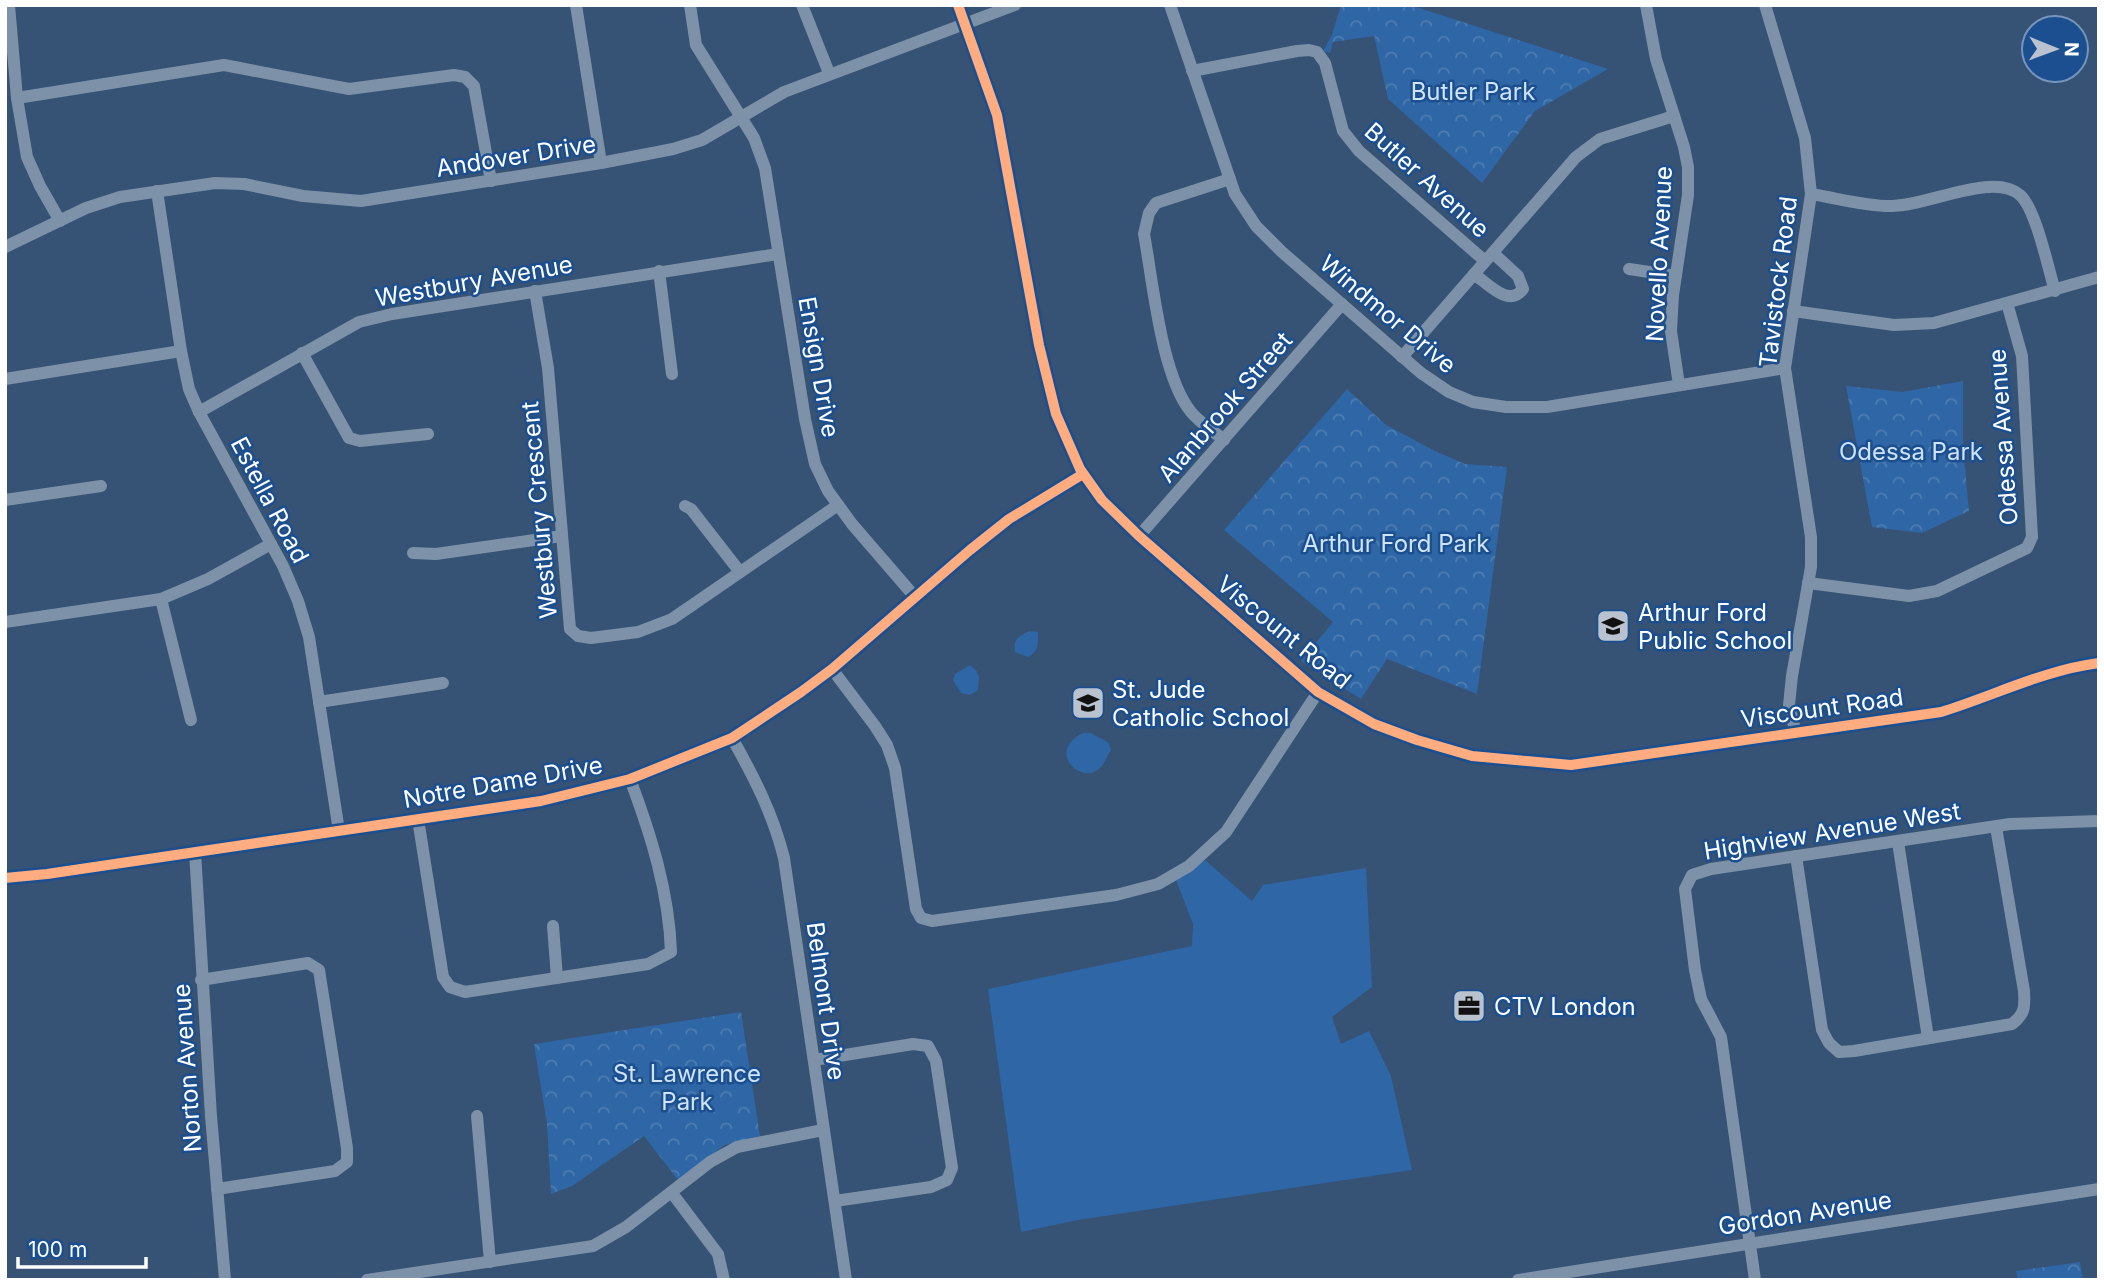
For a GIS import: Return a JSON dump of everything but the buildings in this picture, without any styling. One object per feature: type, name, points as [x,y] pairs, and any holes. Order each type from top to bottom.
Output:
[{"type":"street","points":[[9,5],[17,98],[27,157],[60,221]]},
{"type":"street","points":[[576,5],[601,163]]},
{"type":"street","name":"Ensign Drive","points":[[690,5],[696,46],[754,138],[765,168],[804,419],[815,464],[838,505],[915,597]]},
{"type":"street","points":[[802,5],[830,73]]},
{"type":"street","name":"Viscount Road","points":[[958,5],[997,115],[1039,345],[1056,414],[1083,474],[1102,500],[1139,536],[1318,692],[1374,724],[1472,756],[1571,765],[1941,712],[2029,680],[2080,665],[2099,663]]},
{"type":"street","name":"Andover Drive","points":[[5,247],[86,208],[120,197],[157,191],[215,183],[244,184],[303,196],[361,201],[673,149],[702,140],[785,92],[830,73],[1015,5]]},
{"type":"street","name":"Windmor Drive","points":[[1170,5],[1235,194],[1256,226],[1402,357],[1449,393],[1473,402],[1506,407],[1548,407],[1785,368]]},
{"type":"street","name":"Novello Avenue","points":[[1646,5],[1656,59],[1686,157],[1688,195],[1671,331],[1679,385]]},
{"type":"street","name":"Tavistock Road","points":[[1765,5],[1805,138],[1811,194],[1785,368],[1811,537],[1811,567],[1789,705],[1796,734]]},
{"type":"street","name":"Butler Avenue","points":[[1192,71],[1297,51],[1317,52],[1325,63],[1343,131],[1359,151],[1489,257]]},
{"type":"street","points":[[17,98],[224,65],[349,89],[454,75],[465,77],[474,86],[491,181]]},
{"type":"street","points":[[1402,357],[1576,157],[1600,139],[1674,116]]},
{"type":"street","points":[[1224,440],[1192,414],[1180,396],[1169,369],[1144,234],[1149,213],[1156,203],[1230,179]]},
{"type":"street","points":[[1811,194],[1891,206],[1919,203],[1989,186],[2004,186],[2020,195],[2030,208],[2054,290]]},
{"type":"street","name":"Estella Road","points":[[157,191],[189,389],[271,544],[298,601],[309,637],[339,831]]},
{"type":"street","name":"Westbury Avenue","points":[[199,412],[359,323],[392,314],[778,254]]},
{"type":"street","points":[[1474,274],[1503,295],[1519,295],[1523,289],[1518,276],[1489,257]]},
{"type":"street","points":[[1629,270],[1676,276]]},
{"type":"street","points":[[659,271],[672,374]]},
{"type":"street","points":[[1793,312],[1900,324],[1934,323],[2099,277]]},
{"type":"street","name":"Westbury Crescent","points":[[535,291],[548,368],[570,629],[578,636],[591,638],[638,632],[672,619],[838,505]]},
{"type":"street","name":"Odessa Avenue","points":[[1808,583],[1909,596],[1937,591],[2027,548],[2032,537],[2022,356],[2007,303]]},
{"type":"street","name":"Alanbrook Street","points":[[1139,536],[1342,304]]},
{"type":"street","points":[[5,379],[181,351]]},
{"type":"street","points":[[302,353],[349,438],[360,441],[428,434]]},
{"type":"street","name":"Notre Dame Drive","points":[[5,878],[541,801],[630,779],[732,738],[832,669],[1009,519],[1083,474]]},
{"type":"street","points":[[5,500],[101,486]]},
{"type":"street","points":[[685,506],[691,509],[740,572]]},
{"type":"street","points":[[413,553],[436,554],[562,536]]},
{"type":"street","points":[[5,622],[161,599],[208,579],[271,544]]},
{"type":"street","points":[[161,599],[191,720]]},
{"type":"street","points":[[832,669],[887,745],[895,768],[916,909],[921,918],[932,921],[1116,895],[1158,884],[1208,850],[1226,832],[1318,692]]},
{"type":"street","points":[[319,702],[443,683]]},
{"type":"street","name":"Belmont Drive","points":[[732,738],[757,782],[777,828],[784,858],[846,1280]]},
{"type":"street","points":[[418,819],[443,977],[450,987],[465,992],[648,964],[671,952],[660,869],[652,837],[630,779]]},
{"type":"street","name":"Highview Avenue West","points":[[1755,1280],[1721,1037],[1701,999],[1695,970],[1685,888],[1692,875],[1711,869],[2010,824],[2099,821]]},
{"type":"street","points":[[1796,856],[1822,1030],[1829,1043],[1839,1052],[1854,1051],[2012,1024],[2022,1017],[2025,1007],[1996,827]]},
{"type":"street","points":[[1898,842],[1928,1038]]},
{"type":"street","name":"Norton Avenue","points":[[195,852],[201,979],[225,1280]]},
{"type":"street","points":[[553,926],[557,978]]},
{"type":"street","points":[[201,979],[308,963],[319,970],[347,1148],[347,1162],[335,1171],[217,1189]]},
{"type":"street","points":[[814,1060],[913,1044],[928,1046],[936,1061],[952,1168],[947,1180],[931,1187],[835,1201]]},
{"type":"street","points":[[477,1116],[490,1262]]},
{"type":"street","points":[[367,1280],[593,1246],[626,1227],[710,1162],[737,1147],[823,1130]]},
{"type":"street","name":"Gordon Avenue","points":[[1518,1280],[2099,1189]]},
{"type":"street","points":[[672,1193],[718,1254],[724,1280]]},
{"type":"green space","name":"Butler Park","points":[[1341,5],[1410,5],[1608,69],[1535,111],[1482,183],[1388,99],[1374,36],[1333,42],[1330,53],[1323,51],[1332,35]]},
{"type":"green space","name":"Odessa Park","points":[[1963,381],[1963,446],[1969,511],[1922,533],[1872,527],[1846,386],[1902,392]]},
{"type":"green space","name":"Arthur Ford Park","points":[[1347,389],[1386,425],[1435,451],[1465,464],[1507,467],[1477,694],[1387,659],[1361,699],[1301,661],[1333,622],[1224,530]]},
{"type":"green space","points":[[1029,631],[1038,632],[1038,640],[1036,650],[1028,657],[1015,652],[1015,644],[1017,639]]},
{"type":"green space","points":[[970,665],[979,677],[978,690],[970,695],[961,693],[953,680],[955,674]]},
{"type":"green space","points":[[1083,733],[1091,733],[1109,743],[1111,750],[1101,767],[1091,773],[1076,769],[1067,757],[1067,748],[1072,740]]},
{"type":"green space","points":[[1205,860],[1252,901],[1263,885],[1366,868],[1372,987],[1332,1017],[1341,1044],[1369,1031],[1391,1076],[1412,1170],[1078,1220],[1021,1232],[988,989],[1192,946],[1193,924],[1176,880]]},
{"type":"green space","name":"St. Lawrence Park","points":[[741,1012],[760,1136],[725,1145],[678,1180],[644,1136],[572,1186],[551,1194],[547,1124],[534,1044]]},
{"type":"green space","points":[[2080,1262],[2083,1280],[2018,1280],[2016,1271]]},
{"type":"cycle path","points":[[958,5],[997,115],[1039,345],[1056,414],[1080,469],[1102,500],[1139,536],[1318,692],[1374,724],[1472,756],[1571,765],[1941,712],[2058,671],[2099,663]]},
{"type":"cycle path","points":[[5,878],[541,801],[630,779],[732,738],[801,692],[832,669],[1009,519],[1083,474]]},
{"type":"place","name":"Arthur Ford Public School","points":[[1613,626]]},
{"type":"place","name":"St. Jude Catholic School","points":[[1088,703]]},
{"type":"place","name":"CTV London","points":[[1469,1006]]}]
